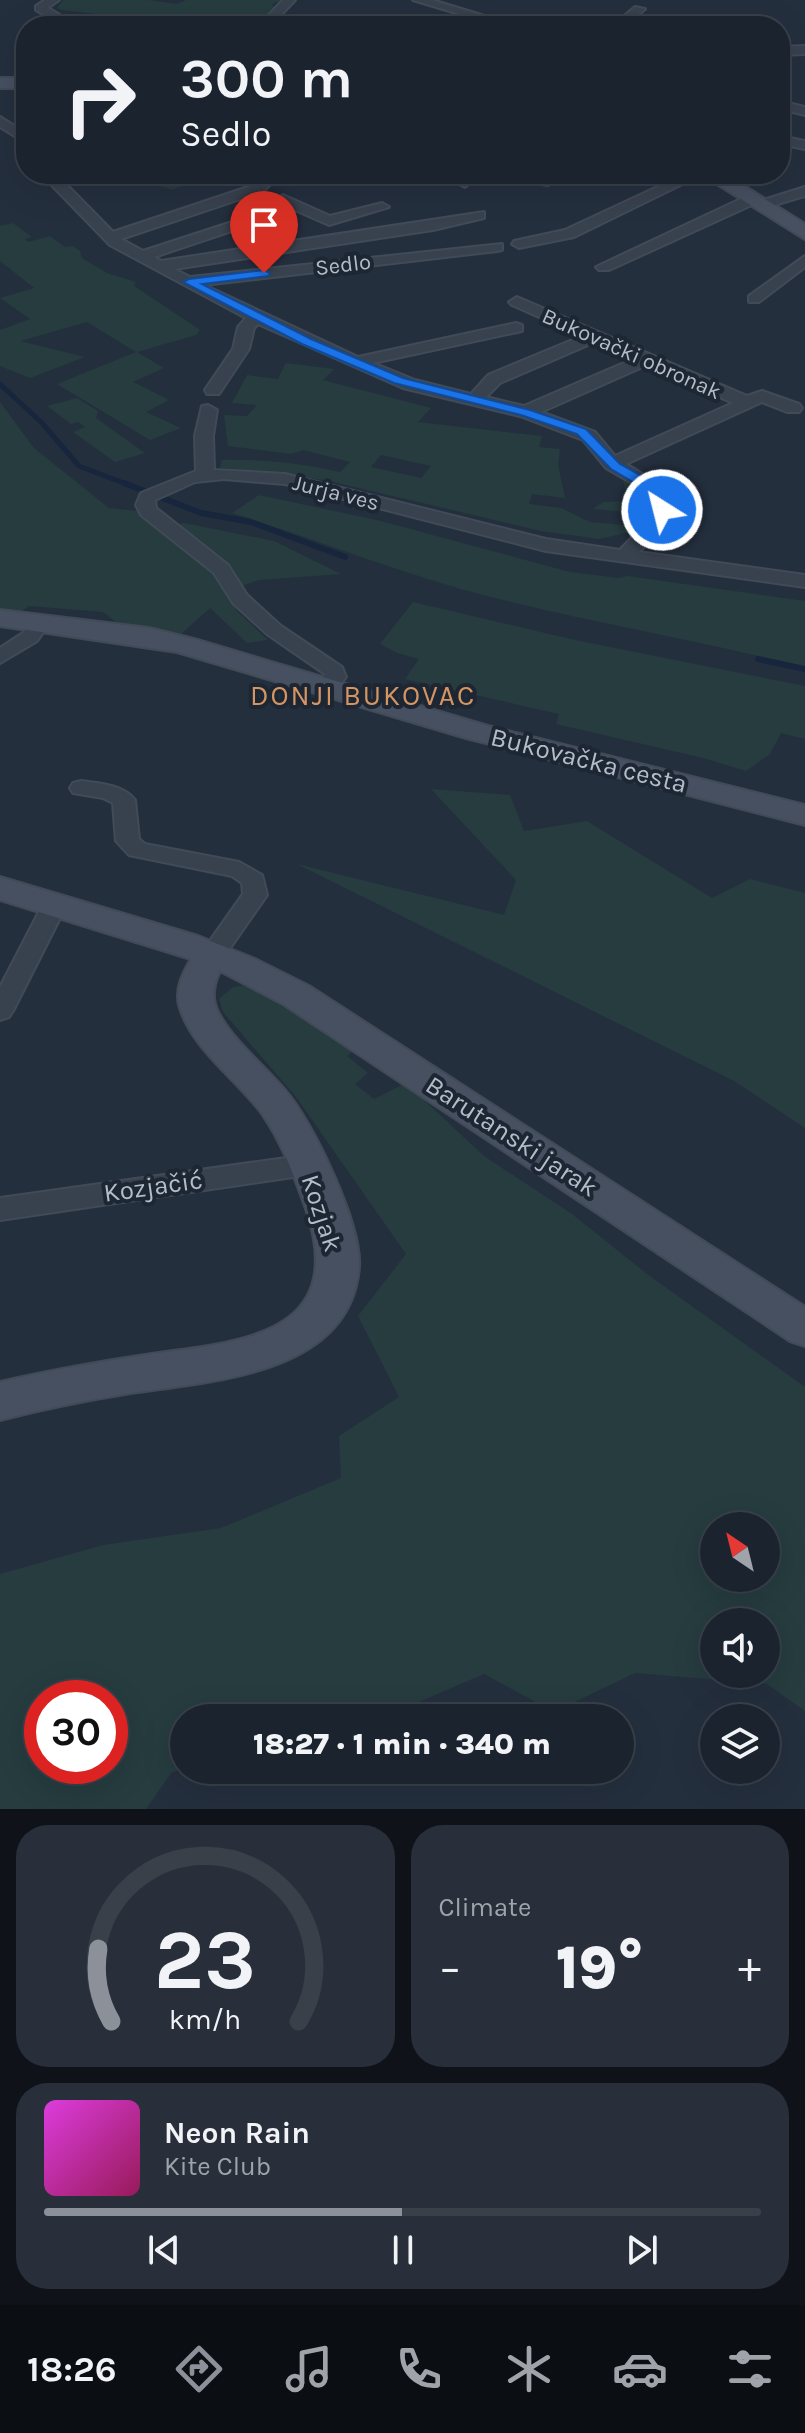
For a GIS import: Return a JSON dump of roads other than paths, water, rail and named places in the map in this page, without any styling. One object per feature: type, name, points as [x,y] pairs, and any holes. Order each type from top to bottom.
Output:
[{"type":"street","points":[[53,0],[40,8],[54,16]]},
{"type":"street","points":[[274,16],[289,0]]},
{"type":"street","points":[[421,0],[477,16]]},
{"type":"street","points":[[58,184],[110,238],[256,317],[409,384],[526,412],[589,436],[612,464],[653,488],[661,502],[658,521],[623,557]]},
{"type":"street","points":[[110,238],[259,188],[263,184]]},
{"type":"street","points":[[519,244],[569,234],[675,184]]},
{"type":"street","points":[[727,184],[805,233]]},
{"type":"street","points":[[259,188],[329,221],[382,207]]},
{"type":"street","points":[[604,267],[756,202],[805,191]]},
{"type":"street","points":[[143,256],[297,205]]},
{"type":"street","points":[[161,266],[433,226],[479,215]]},
{"type":"street","name":"Sedlo","points":[[189,282],[497,247]]},
{"type":"street","points":[[754,299],[805,260]]},
{"type":"street","name":"Bukovački obronak","points":[[517,302],[748,403]]},
{"type":"street","points":[[213,390],[241,349],[248,324],[256,317]]},
{"type":"street","points":[[356,362],[473,340],[516,328]]},
{"type":"street","points":[[475,400],[494,379],[593,337]]},
{"type":"street","points":[[526,412],[646,359]]},
{"type":"street","points":[[612,464],[762,396],[793,408]]},
{"type":"street","points":[[205,476],[204,436],[208,410]]},
{"type":"street","name":"Jurja ves","points":[[327,687],[336,677],[335,671],[274,630],[240,599],[221,569],[148,511],[145,505],[150,495],[191,477],[285,479],[546,545],[805,581]]},
{"type":"street","name":"Bukovačka cesta","points":[[0,618],[149,637],[477,732],[805,815]]},
{"type":"street","points":[[0,657],[30,637],[38,625]]},
{"type":"street","points":[[81,788],[109,792],[124,800],[128,841],[137,850],[239,870],[254,880],[255,895],[212,955]]},
{"type":"street","name":"Barutanski jarak","points":[[0,888],[53,908],[149,932],[212,955],[296,995],[805,1329]]},
{"type":"street","points":[[0,1011],[53,908]]},
{"type":"street","name":"Kozjak","points":[[0,1401],[110,1378],[240,1359],[273,1348],[297,1335],[323,1307],[338,1268],[332,1230],[307,1165],[279,1110],[200,1016],[195,988],[197,977],[212,955]]},
{"type":"street","name":"Kozjačić","points":[[0,1209],[307,1165]]},
{"type":"waterway","points":[[0,384],[42,423],[79,466],[129,485]]},
{"type":"waterway","points":[[124,483],[201,513],[251,522],[345,557]]},
{"type":"waterway","points":[[758,659],[805,669]]},
{"type":"district","name":"DONJI BUKOVAC","points":[[363,695]]}]
